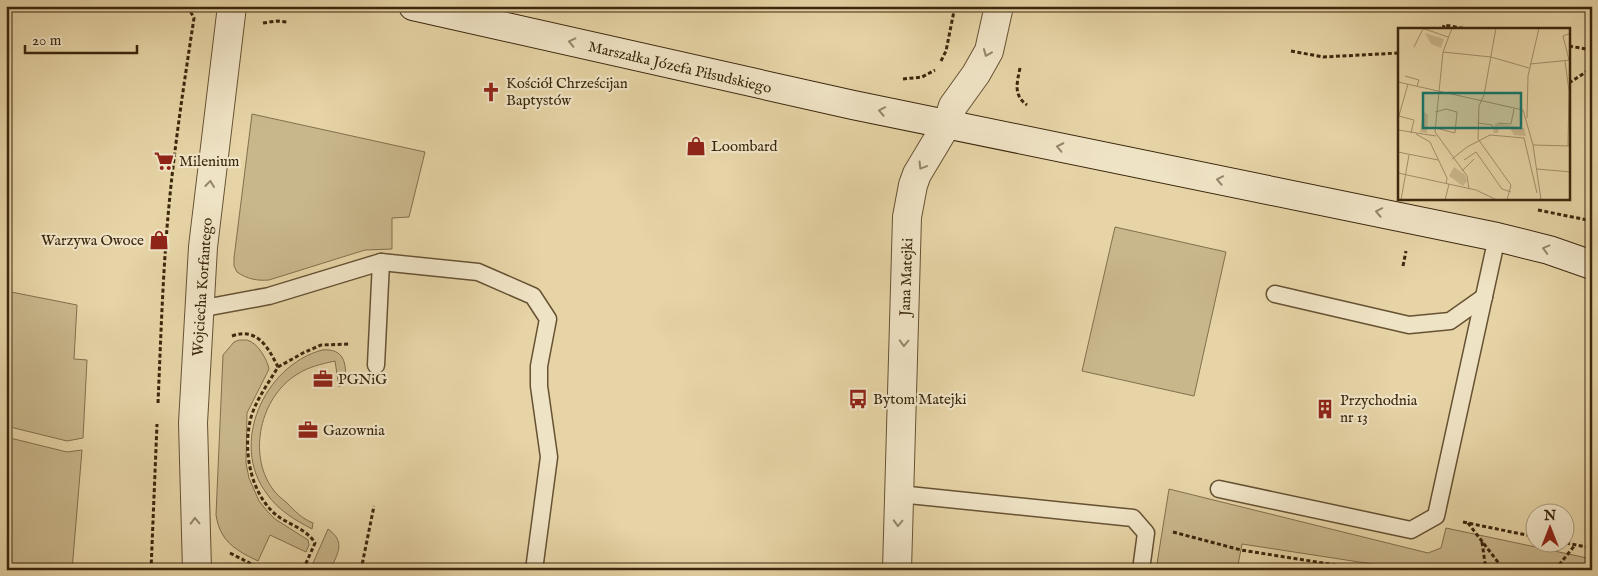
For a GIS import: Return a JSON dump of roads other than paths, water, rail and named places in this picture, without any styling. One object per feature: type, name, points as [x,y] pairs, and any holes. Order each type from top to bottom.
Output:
[{"type":"main road","name":"Wojciecha Korfantego","points":[[197,570],[193,423],[199,309],[203,247],[232,6]]},
{"type":"main road","name":"Marszałka Józefa Piłsudskiego","points":[[413,6],[782,90],[1497,237],[1566,255],[1592,265]]},
{"type":"main road","name":"Jana Matejki","points":[[897,570],[907,217],[917,174],[947,124],[953,106],[976,74],[989,51],[999,6]]},
{"type":"lane","points":[[1219,489],[1411,530],[1436,516],[1497,237]]},
{"type":"lane","points":[[199,309],[269,296],[382,262],[478,272],[533,296],[548,319],[539,366],[539,386],[549,457],[534,570]]},
{"type":"lane","points":[[376,365],[382,262]]},
{"type":"lane","points":[[1275,294],[1409,325],[1450,322],[1484,297]]},
{"type":"lane","points":[[899,494],[1133,518],[1146,533],[1142,570]]},
{"type":"place","name":"Kościół Chrześcijan Baptystów","points":[[491,92]]},
{"type":"place","name":"Loombard","points":[[696,146]]},
{"type":"place","name":"Milenium","points":[[164,161]]},
{"type":"place","name":"Warzywa Owoce","points":[[159,240]]},
{"type":"place","name":"PGNiG","points":[[323,379]]},
{"type":"place","name":"Bytom Matejki","points":[[858,399]]},
{"type":"place","name":"Przychodnia nr 13","points":[[1325,409]]},
{"type":"place","name":"Gazownia","points":[[308,430]]}]
